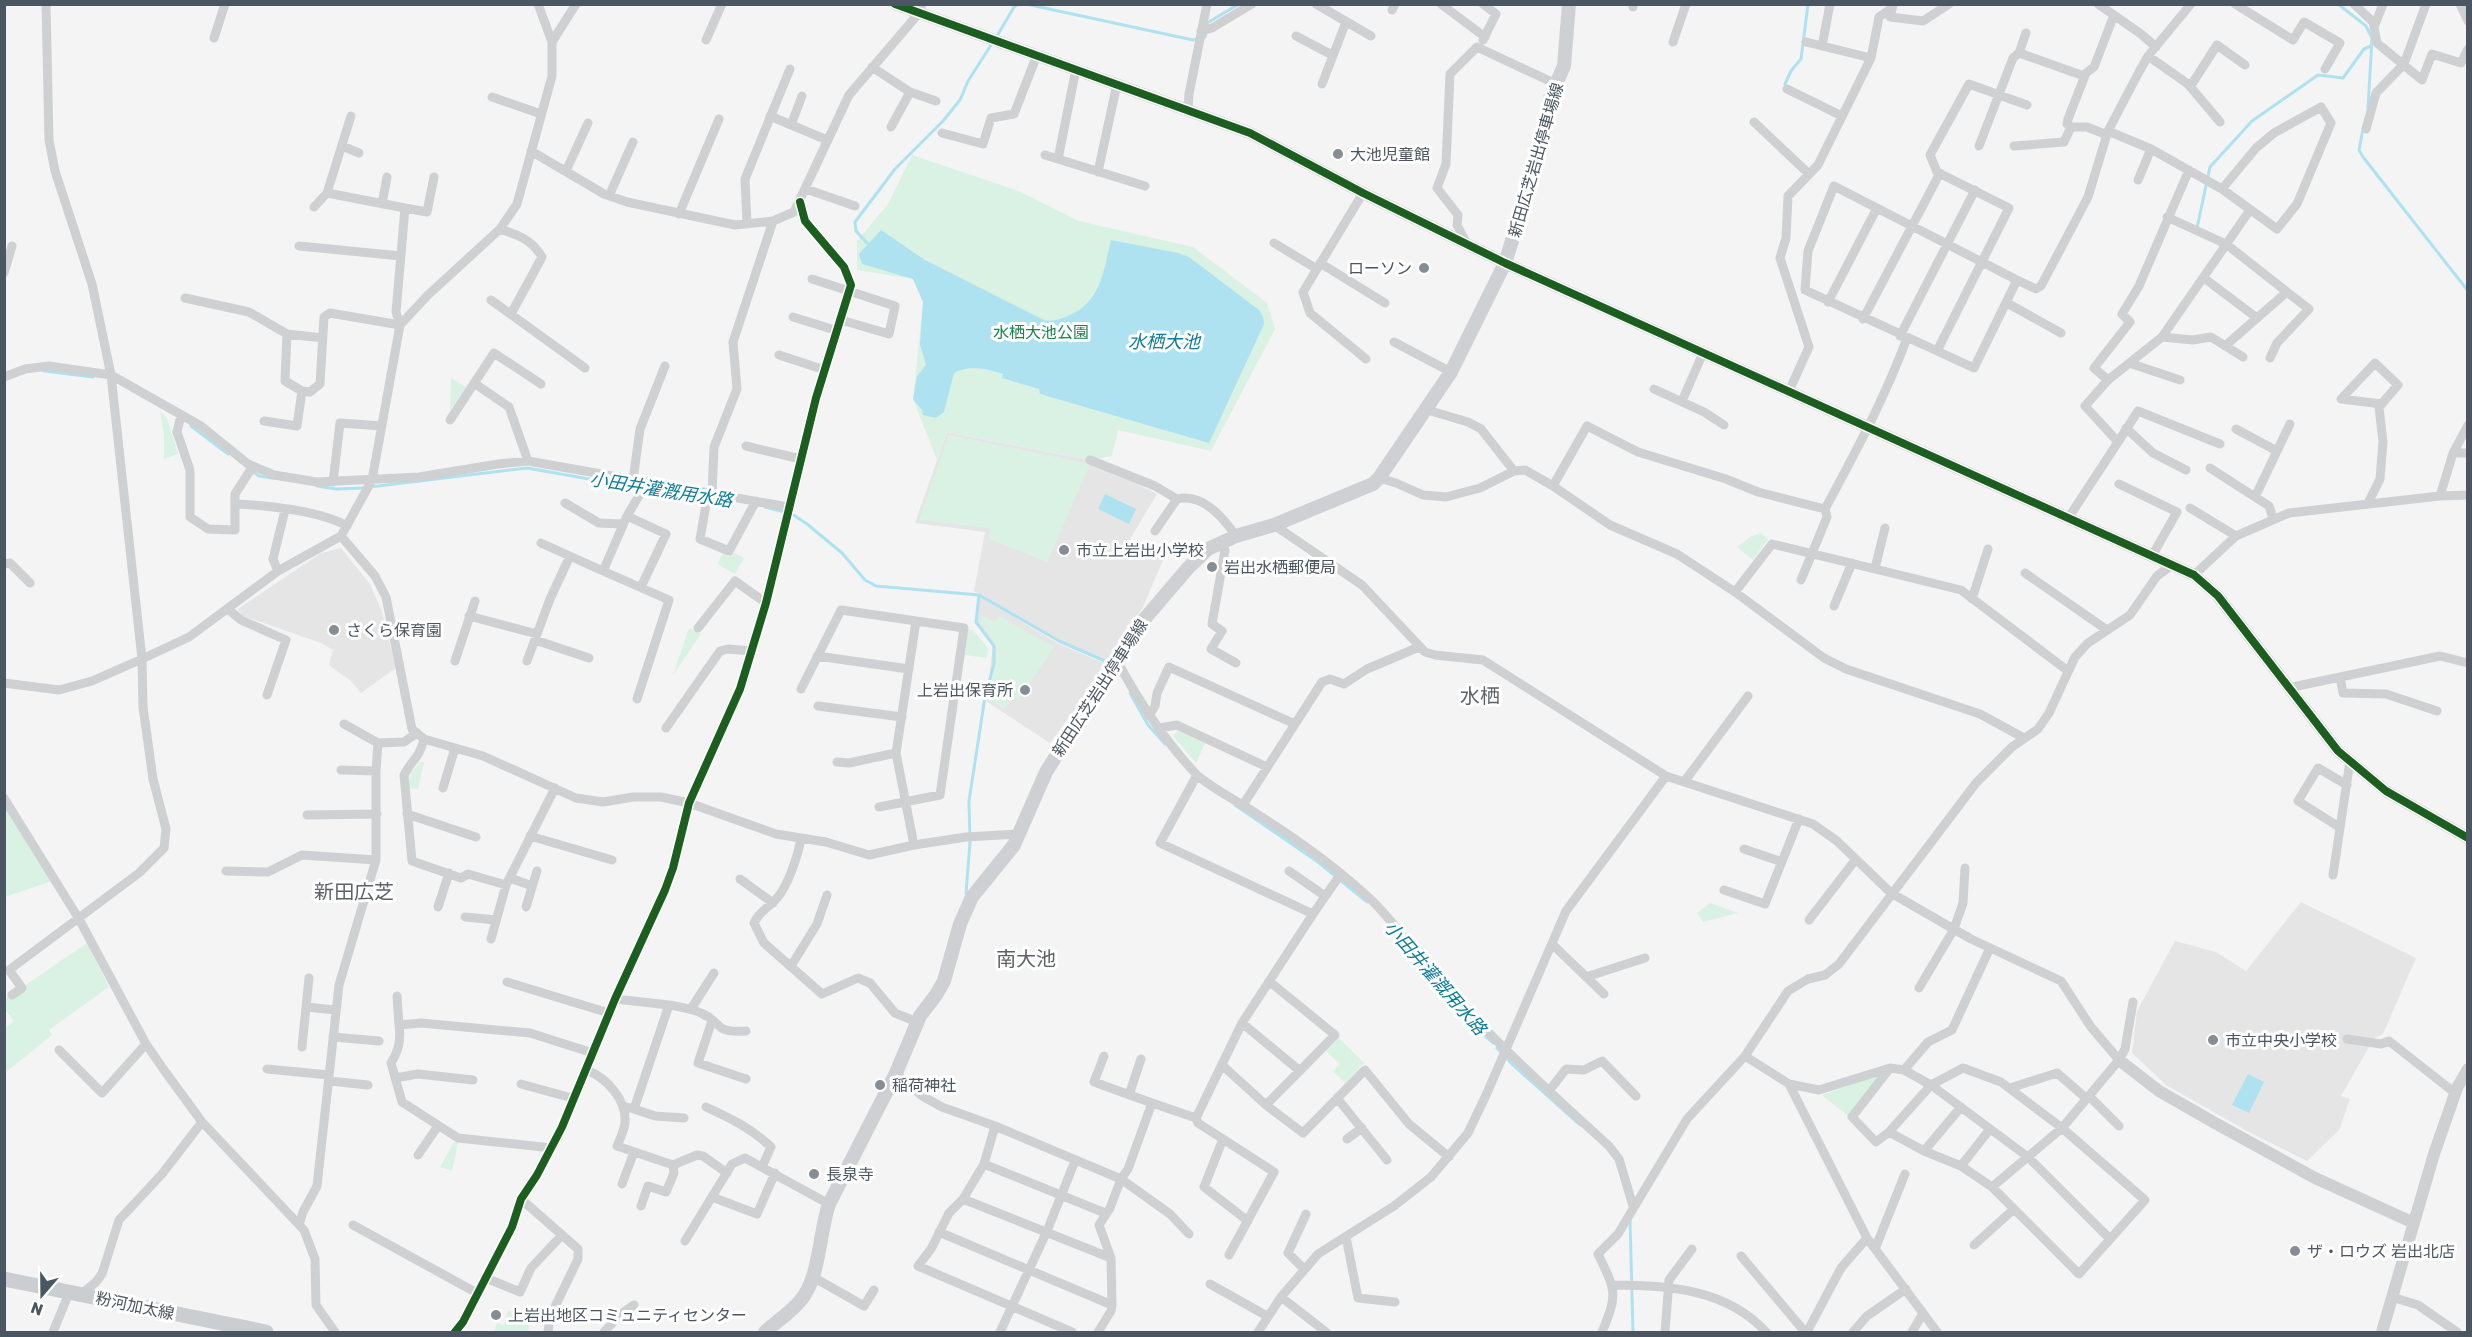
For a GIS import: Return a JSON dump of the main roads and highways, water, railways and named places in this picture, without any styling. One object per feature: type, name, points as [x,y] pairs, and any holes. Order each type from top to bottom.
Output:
[{"type":"main road","name":"新田広芝岩出停車場線","points":[[765,1332],[801,1300],[813,1277],[824,1221],[830,1204],[896,1073],[917,1022],[944,981],[960,924],[972,897],[1014,845],[1046,772],[1116,659],[1147,615],[1208,549],[1236,536],[1274,525],[1356,492],[1379,478],[1451,372],[1506,263],[1540,149],[1548,109],[1564,66],[1569,4]]},
{"type":"main road","name":"粉河加太線","points":[[4,1279],[266,1332]]},
{"type":"water","name":"水栖大池","points":[[881,230],[925,260],[1044,320],[1064,318],[1088,302],[1100,284],[1111,240],[1189,257],[1259,310],[1264,324],[1209,443],[1040,394],[1039,389],[1002,378],[1003,374],[978,368],[954,373],[944,412],[936,418],[923,415],[922,410],[913,399],[917,376],[926,365],[920,344],[923,302],[913,279],[862,264],[859,254]]},
{"type":"water","points":[[1105,494],[1136,509],[1129,524],[1098,509]]},
{"type":"water","points":[[2248,1074],[2264,1082],[2249,1113],[2232,1105]]},
{"type":"waterway","points":[[997,36],[1014,7],[1019,4]]},
{"type":"waterway","points":[[1026,4],[1193,40],[1205,37],[1206,33]]},
{"type":"waterway","points":[[1207,26],[1207,23],[1239,4]]},
{"type":"waterway","points":[[1785,84],[1791,71],[1801,59],[1808,4]]},
{"type":"waterway","points":[[2338,4],[2366,26],[2372,38],[2368,108]]},
{"type":"waterway","points":[[868,244],[856,231],[855,222],[895,169],[943,121],[960,100],[968,81],[993,42]]},
{"type":"waterway","points":[[2197,228],[2210,167],[2252,121],[2318,75],[2343,78],[2364,49],[2371,46]]},
{"type":"waterway","points":[[2363,129],[2359,150],[2363,157],[2468,291]]},
{"type":"waterway","name":"小田井灌漑用水路","points":[[44,371],[93,377]]},
{"type":"waterway","name":"小田井灌漑用水路","points":[[191,426],[228,454]]},
{"type":"waterway","name":"小田井灌漑用水路","points":[[370,487],[527,468],[640,488]]},
{"type":"waterway","name":"小田井灌漑用水路","points":[[253,472],[259,476],[272,478]]},
{"type":"waterway","name":"小田井灌漑用水路","points":[[317,486],[336,489],[364,488]]},
{"type":"waterway","name":"小田井灌漑用水路","points":[[646,489],[729,501]]},
{"type":"waterway","name":"小田井灌漑用水路","points":[[765,507],[792,514],[807,524],[842,553],[865,580],[876,586],[979,595],[1059,641],[1105,661]]},
{"type":"waterway","points":[[966,893],[970,842],[969,801],[985,697],[994,664],[994,646],[976,622],[979,595]]},
{"type":"waterway","name":"小田井灌漑用水路","points":[[1130,693],[1148,725],[1165,744]]},
{"type":"waterway","name":"小田井灌漑用水路","points":[[1235,805],[1318,862],[1367,902]]},
{"type":"waterway","name":"小田井灌漑用水路","points":[[1443,992],[1464,1017],[1493,1043]]},
{"type":"waterway","name":"小田井灌漑用水路","points":[[1497,1048],[1580,1125]]},
{"type":"waterway","name":"小田井灌漑用水路","points":[[1630,1220],[1633,1332]]},
{"type":"place","name":"大池児童館","points":[[1338,154]]},
{"type":"place","name":"ローソン","points":[[1424,268]]},
{"type":"place","name":"市立上岩出小学校","points":[[1064,550]]},
{"type":"place","name":"岩出水栖郵便局","points":[[1212,567]]},
{"type":"place","name":"さくら保育園","points":[[334,630]]},
{"type":"place","name":"上岩出保育所","points":[[1025,690]]},
{"type":"place","name":"市立中央小学校","points":[[2213,1040]]},
{"type":"place","name":"稲荷神社","points":[[880,1085]]},
{"type":"place","name":"長泉寺","points":[[814,1174]]},
{"type":"place","name":"ザ・ロウズ 岩出北店","points":[[2295,1251]]},
{"type":"place","name":"上岩出地区コミュニティセンター","points":[[496,1315]]},
{"type":"district","name":"水栖","points":[[1480,696]]},
{"type":"district","name":"新田広芝","points":[[354,892]]},
{"type":"district","name":"南大池","points":[[1026,959]]},
{"type":"park label","name":"水栖大池公園","points":[[1041,332]]}]
